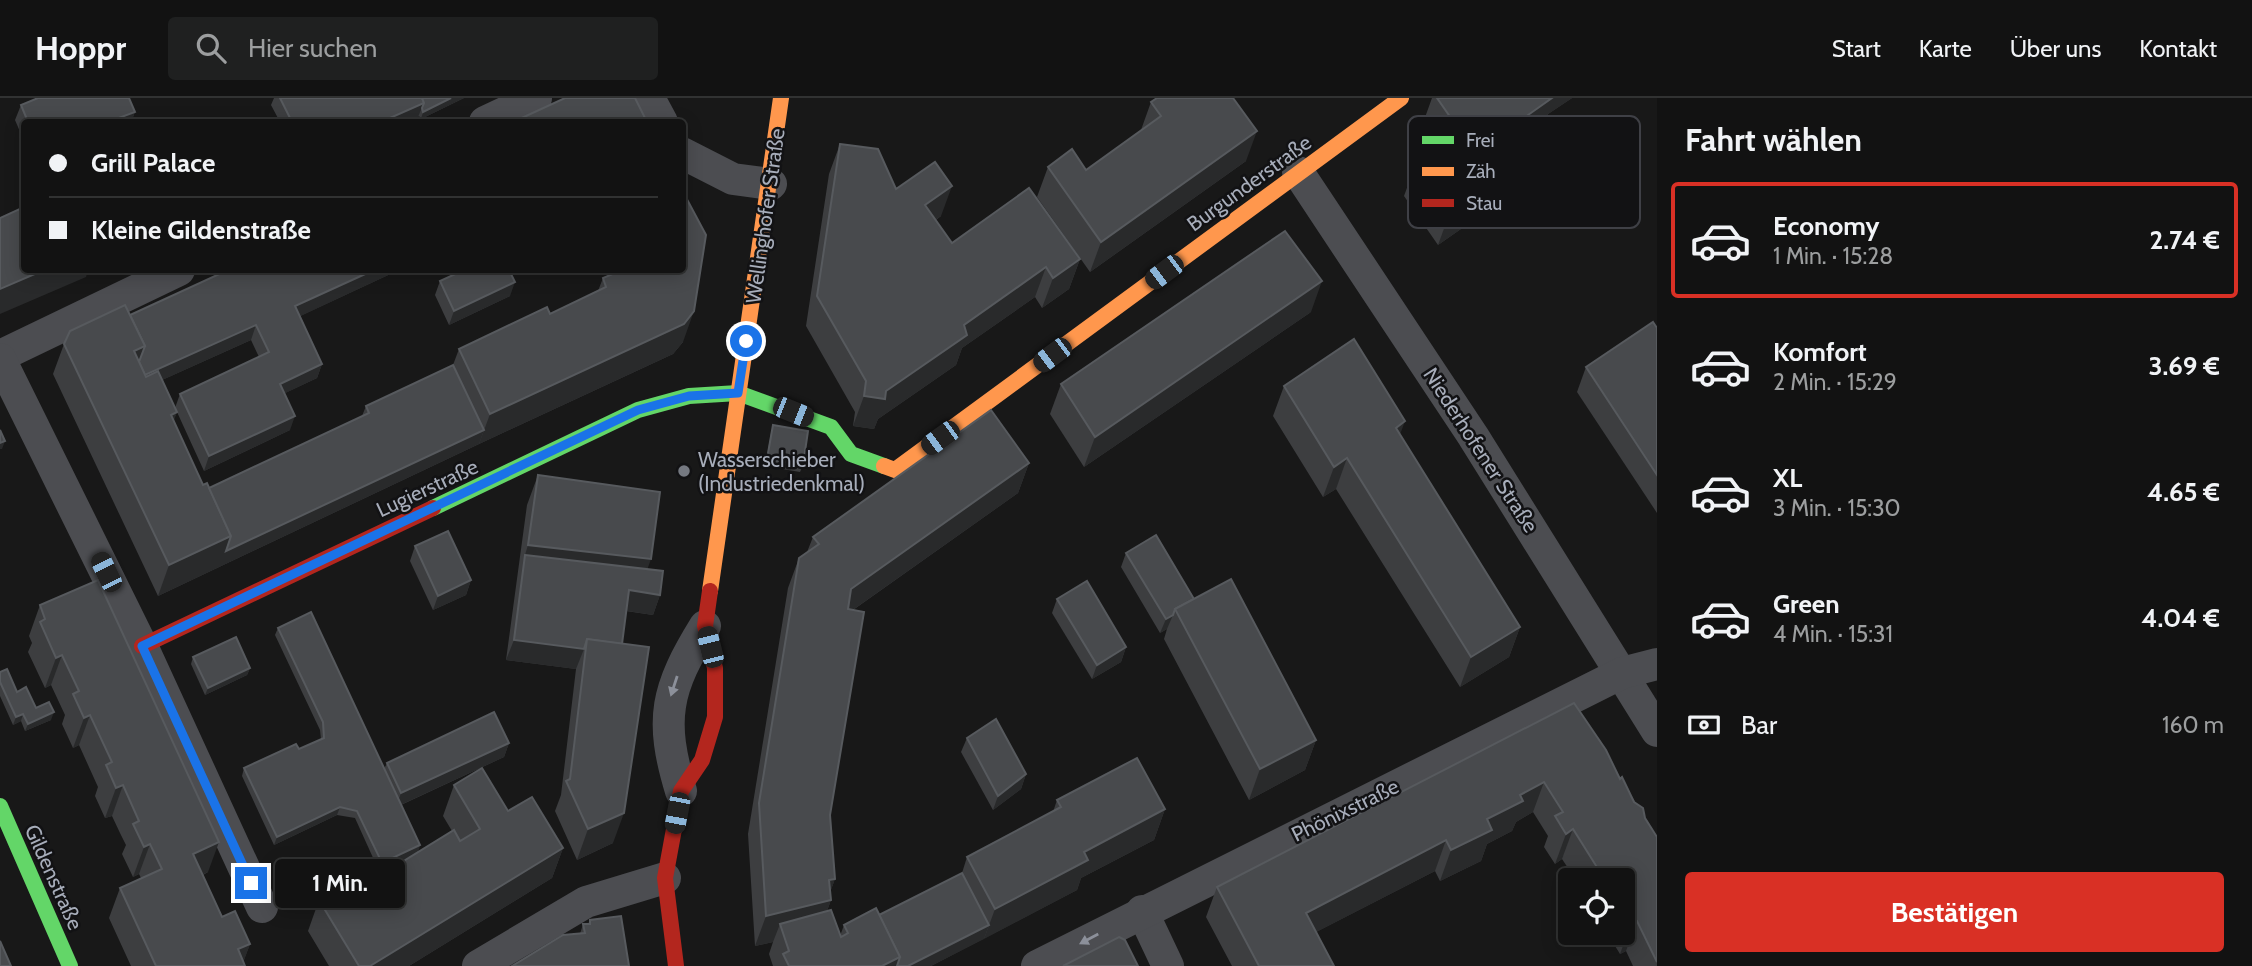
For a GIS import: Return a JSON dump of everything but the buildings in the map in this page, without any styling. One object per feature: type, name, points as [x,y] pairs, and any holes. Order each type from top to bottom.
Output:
[{"type":"street","points":[[491,119],[536,98]]},
{"type":"street","points":[[649,98],[660,119]]},
{"type":"street","name":"Wellinghofer Straße","points":[[676,966],[664,878],[681,791],[702,760],[715,717],[715,668],[705,626],[771,184],[781,98]]},
{"type":"street","name":"Burgunderstraße","points":[[738,393],[831,427],[851,454],[895,470],[1401,98]]},
{"type":"street","points":[[686,155],[733,179],[771,184]]},
{"type":"street","name":"Niederhofener Straße","points":[[1298,172],[1474,436],[1657,731]]},
{"type":"street","points":[[174,273],[0,357],[142,646],[262,907]]},
{"type":"street","name":"Lugierstraße","points":[[142,646],[638,410],[689,396],[738,393]]},
{"type":"street","name":"Wellinghofer Straße","points":[[681,791],[669,754],[667,708],[682,664],[705,626]]},
{"type":"street","name":"Phönixstraße","points":[[1037,966],[1142,911],[1622,673],[1657,664]]},
{"type":"street","name":"Gildenstraße","points":[[0,806],[70,966]]},
{"type":"street","points":[[478,966],[586,902],[664,878]]},
{"type":"street","points":[[1142,911],[1168,966]]},
{"type":"traffic: fast","points":[[433,508],[638,410],[689,396],[738,393],[831,427],[851,454],[884,466]]},
{"type":"traffic: fast","points":[[0,806],[70,966]]},
{"type":"traffic: slow","points":[[710,591],[781,98]]},
{"type":"traffic: slow","points":[[884,466],[895,470],[1401,98]]},
{"type":"traffic: jam","points":[[142,646],[433,508]]},
{"type":"traffic: jam","points":[[676,966],[665,878],[681,791],[702,760],[715,717],[715,668],[705,626],[710,591]]},
{"type":"place","name":"Wasserschieber (Industriedenkmal)","points":[[684,471]]},
{"type":"route","points":[[251,883],[142,646],[638,410],[689,396],[738,393],[746,341]]}]
